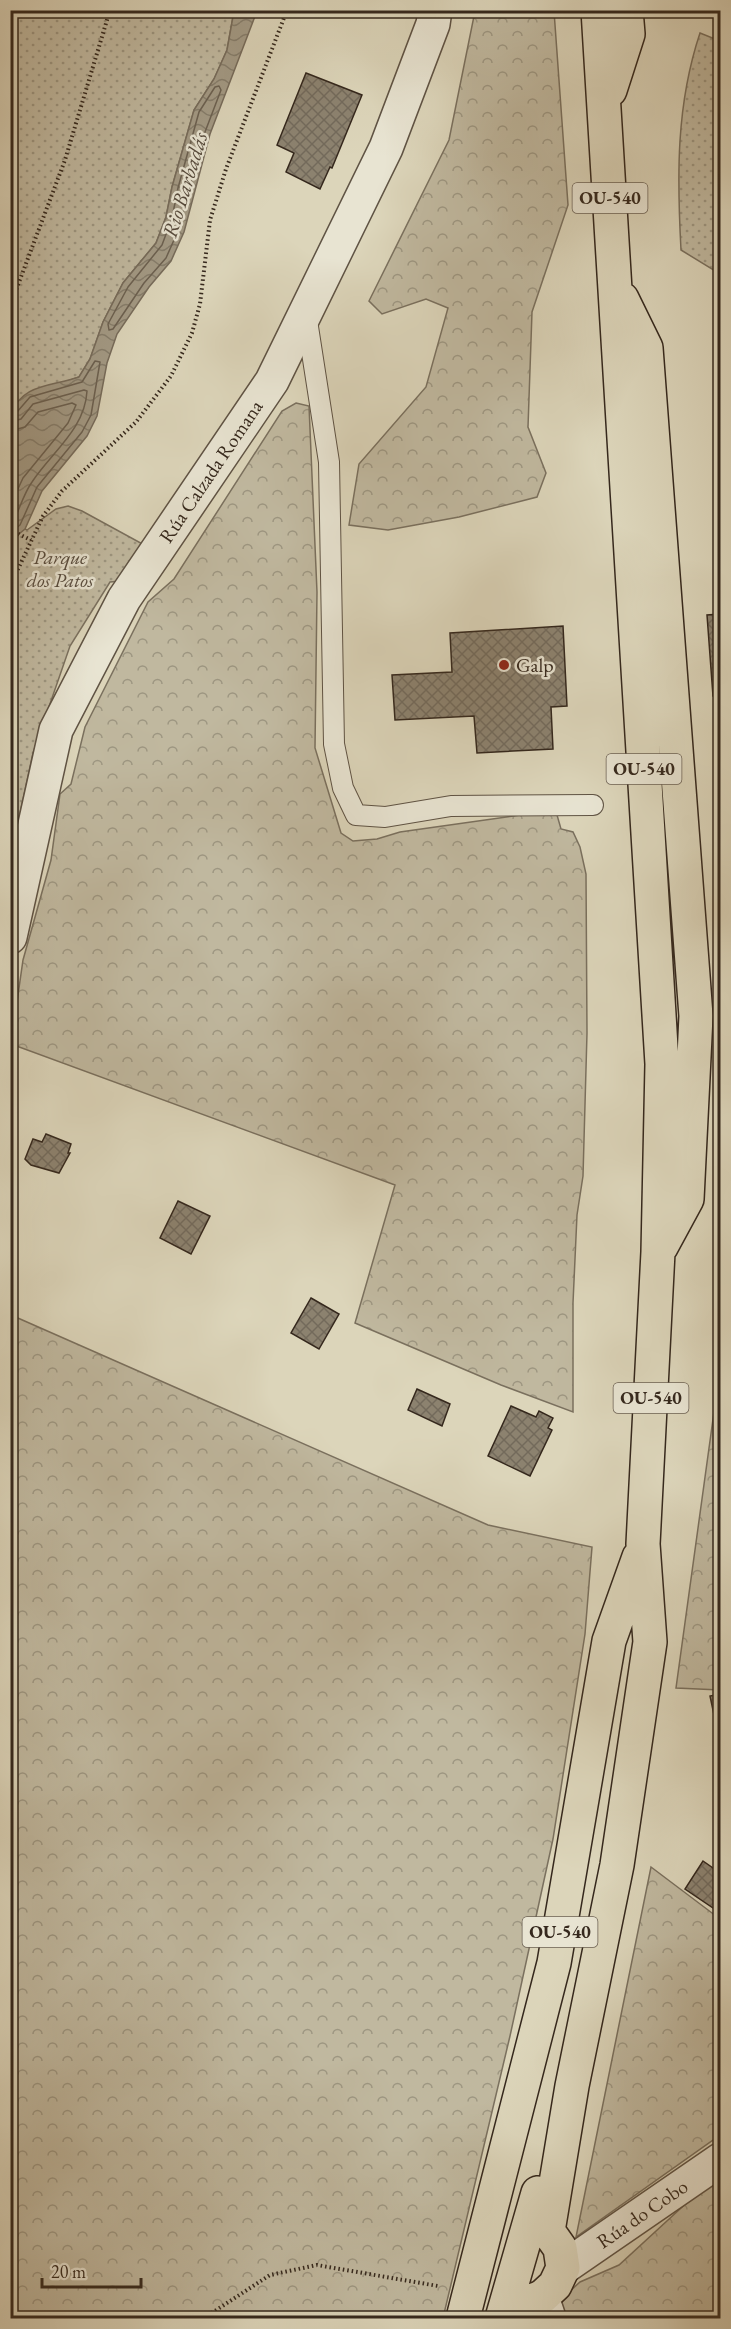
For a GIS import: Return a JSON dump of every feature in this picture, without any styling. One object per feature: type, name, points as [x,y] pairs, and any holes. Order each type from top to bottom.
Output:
[{"type":"main road","name":"OU-540","points":[[504,2307],[572,2086],[617,1865],[650,1642],[643,1544],[658,1252],[662,1064],[598,10]]},
{"type":"main road","points":[[604,109],[632,18]]},
{"type":"main road","name":"OU-540","points":[[504,2307],[552,2046],[554,1963],[609,1641],[643,1544]]},
{"type":"main road","points":[[504,2307],[563,2268],[560,2248],[548,2231],[572,2086]]},
{"type":"street","name":"Rúa Calzada Romana","points":[[10,937],[56,730],[124,599],[272,381],[386,148],[434,24],[435,10]]},
{"type":"street","name":"Rúa do Cobo","points":[[563,2268],[720,2160]]},
{"type":"lane","points":[[306,312],[329,462],[334,744],[344,788],[356,815],[385,817],[452,806],[593,805]]},
{"type":"path","points":[[10,306],[65,160],[110,10]]},
{"type":"path","points":[[10,586],[43,516],[62,491],[136,422],[171,376],[182,354],[192,333],[200,304],[210,220],[241,128],[269,62],[286,10]]},
{"type":"path","points":[[10,530],[31,540]]},
{"type":"path","points":[[204,2319],[270,2276],[317,2265],[504,2307]]},
{"type":"green space","points":[[11,11],[234,11],[227,50],[214,79],[194,110],[166,217],[156,243],[123,283],[103,322],[90,359],[79,377],[65,382],[11,415]]},
{"type":"green space","points":[[475,11],[554,11],[568,205],[532,312],[528,427],[546,473],[537,497],[459,517],[388,530],[349,525],[359,464],[426,387],[448,308],[426,299],[382,314],[369,301],[449,140]]},
{"type":"green space","points":[[700,33],[720,41],[720,274],[681,250],[679,168],[682,114],[692,60]]},
{"type":"green space","points":[[296,403],[309,406],[317,592],[315,748],[341,833],[353,841],[377,839],[400,832],[534,813],[557,815],[561,829],[573,832],[580,847],[586,874],[587,1033],[583,1176],[577,1215],[573,1303],[573,1412],[501,1385],[355,1323],[395,1185],[11,1044],[23,960],[51,860],[60,794],[71,784],[85,727],[148,602],[174,579],[282,411]]},
{"type":"green space","name":"Parque dos Patos","points":[[68,506],[82,511],[148,547],[121,581],[110,582],[70,646],[33,753],[11,855],[11,523],[27,530],[56,509]]},
{"type":"green space","points":[[11,1315],[488,1525],[592,1547],[585,1634],[553,1839],[510,2036],[443,2318],[11,2318]]},
{"type":"green space","points":[[720,1353],[720,1690],[676,1688],[717,1390]]},
{"type":"green space","points":[[651,1867],[720,1919],[720,2135],[576,2237]]},
{"type":"green space","points":[[720,2178],[720,2318],[566,2318],[558,2302],[580,2282],[619,2265],[693,2197]]},
{"type":"water","name":"Rio Barbadás","points":[[234,11],[257,11],[210,134],[184,232],[171,261],[149,287],[117,334],[107,363],[97,416],[87,436],[42,491],[25,529],[14,538],[11,546],[10,415],[22,397],[30,392],[79,377],[90,359],[103,322],[123,283],[156,243],[166,217],[194,110],[214,79],[227,50]]},
{"type":"building","points":[[306,73],[362,95],[332,168],[330,167],[320,189],[286,172],[294,153],[277,145]]},
{"type":"building","points":[[720,614],[720,696],[713,696],[707,615]]},
{"type":"building","points":[[563,626],[567,706],[551,707],[553,749],[477,753],[474,716],[395,720],[392,675],[452,672],[450,633]]},
{"type":"building","points":[[46,1134],[71,1144],[68,1153],[70,1153],[59,1173],[31,1165],[25,1159],[33,1139],[42,1142]]},
{"type":"building","points":[[178,1201],[210,1216],[191,1254],[160,1238]]},
{"type":"building","points":[[311,1298],[339,1314],[319,1349],[291,1333]]},
{"type":"building","points":[[417,1389],[450,1404],[442,1426],[408,1410]]},
{"type":"building","points":[[511,1406],[536,1417],[539,1411],[553,1418],[548,1428],[552,1430],[530,1476],[488,1456]]},
{"type":"building","points":[[720,1694],[720,1728],[717,1729],[710,1696]]},
{"type":"building","points":[[703,1861],[720,1873],[720,1904],[716,1910],[685,1889]]},
{"type":"place","name":"Galp","points":[[504,665]]}]
